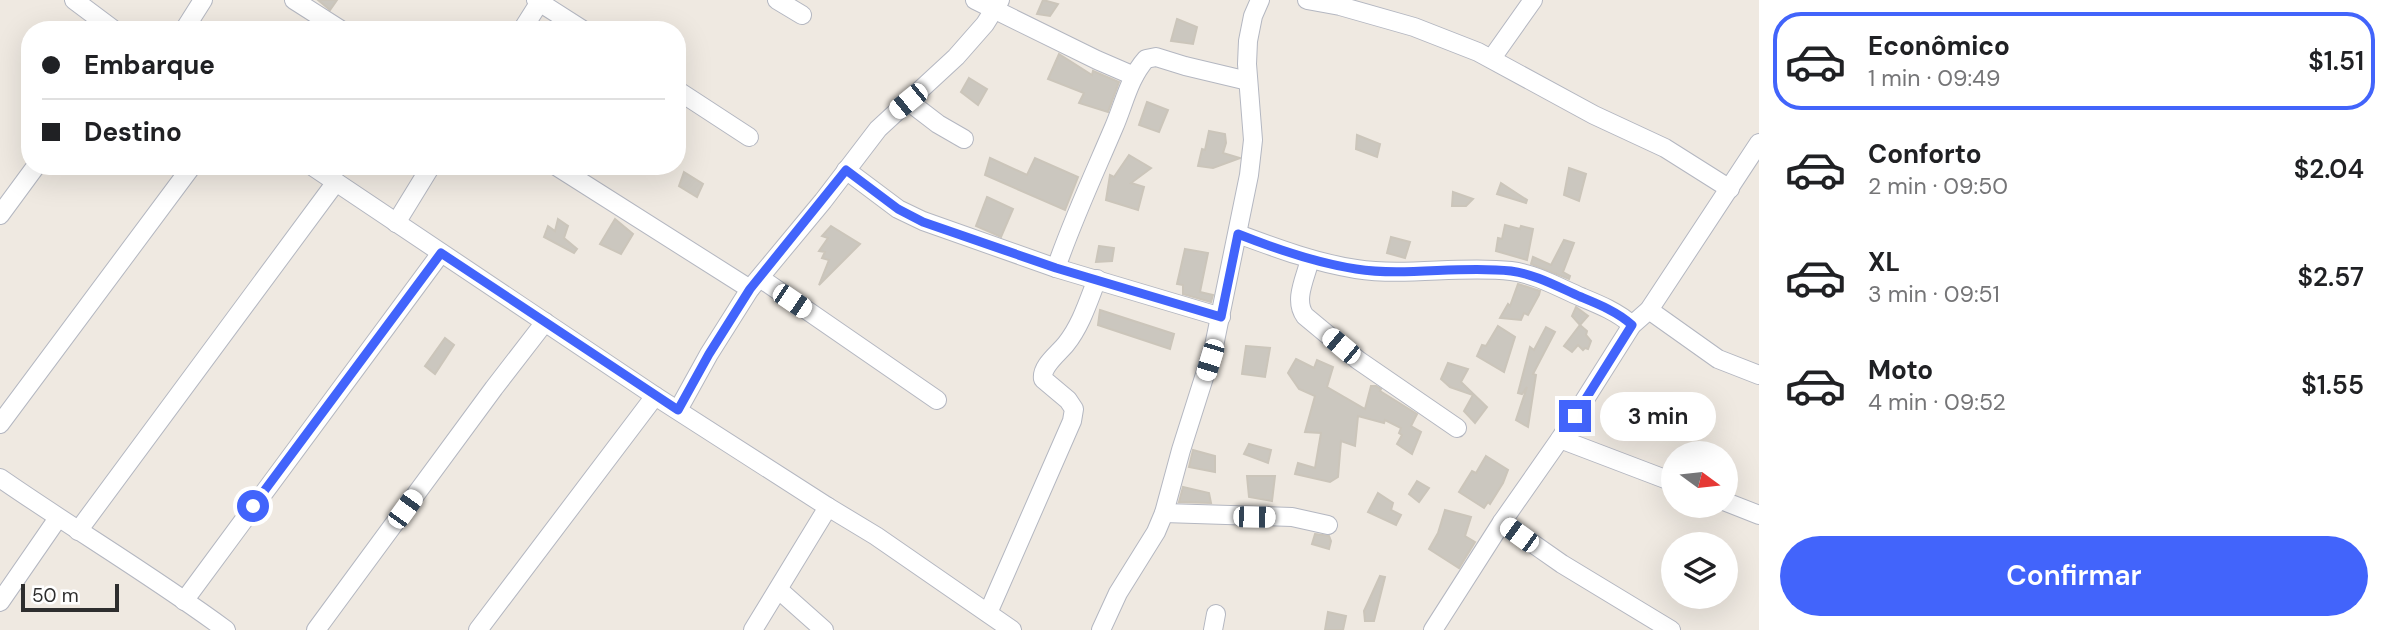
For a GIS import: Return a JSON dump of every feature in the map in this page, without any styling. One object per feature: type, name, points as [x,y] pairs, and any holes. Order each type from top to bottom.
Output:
[{"type":"street","points":[[74,0],[102,21]]},
{"type":"street","points":[[190,21],[203,0]]},
{"type":"street","points":[[294,0],[327,21]]},
{"type":"street","points":[[777,0],[802,15]]},
{"type":"street","points":[[975,0],[997,6],[1134,76]]},
{"type":"street","points":[[1101,630],[1118,593],[1156,532],[1164,513],[1221,317],[1253,140],[1248,41],[1253,16],[1260,0]]},
{"type":"street","points":[[1307,0],[1352,9],[1414,27],[1492,58],[1594,115],[1665,148],[1730,188]]},
{"type":"street","points":[[1492,58],[1533,0]]},
{"type":"street","points":[[527,21],[539,1],[569,21]]},
{"type":"street","points":[[678,410],[709,354],[755,284],[878,129],[956,57],[997,6]]},
{"type":"street","points":[[1056,268],[1080,202],[1134,76],[1146,59],[1156,57],[1248,81]]},
{"type":"street","points":[[686,96],[749,137]]},
{"type":"street","points":[[908,101],[938,124],[964,139]]},
{"type":"street","points":[[1433,630],[1632,325],[1649,310],[1759,144]]},
{"type":"street","points":[[846,170],[898,209],[923,222],[1056,268],[1221,317]]},
{"type":"street","points":[[0,215],[29,175]]},
{"type":"street","points":[[0,424],[185,175]]},
{"type":"street","points":[[326,175],[655,396],[876,536],[1012,630]]},
{"type":"street","points":[[396,223],[425,175]]},
{"type":"street","points":[[571,175],[755,284],[937,400]]},
{"type":"street","points":[[78,531],[336,182]]},
{"type":"street","points":[[1238,234],[1310,259],[1355,269],[1390,272],[1512,271],[1533,276],[1589,300],[1632,325]]},
{"type":"street","points":[[184,601],[441,253]]},
{"type":"street","points":[[1310,259],[1300,296],[1299,308],[1305,316],[1358,360],[1457,428]]},
{"type":"street","points":[[988,613],[1072,421],[1074,409],[1068,400],[1043,379],[1044,369],[1073,334],[1084,315],[1097,279]]},
{"type":"street","points":[[1649,310],[1718,359],[1759,375]]},
{"type":"street","points":[[316,630],[545,322]]},
{"type":"street","points":[[478,630],[655,396]]},
{"type":"street","points":[[1560,439],[1661,477]]},
{"type":"street","points":[[0,478],[226,630]]},
{"type":"street","points":[[753,630],[828,506]]},
{"type":"street","points":[[1738,507],[1759,515]]},
{"type":"street","points":[[1164,513],[1292,517],[1328,525]]},
{"type":"street","points":[[0,602],[58,518]]},
{"type":"street","points":[[1502,522],[1562,564],[1671,630]]},
{"type":"street","points":[[779,590],[824,630]]},
{"type":"building","points":[[318,0],[337,0],[330,10]]},
{"type":"building","points":[[1043,0],[1058,4],[1050,16],[1037,14]]},
{"type":"building","points":[[1177,19],[1197,27],[1193,44],[1171,41]]},
{"type":"building","points":[[1059,54],[1092,75],[1093,71],[1119,82],[1108,112],[1079,103],[1084,93],[1048,79]]},
{"type":"building","points":[[969,78],[987,89],[978,105],[961,92]]},
{"type":"building","points":[[1147,102],[1168,110],[1159,132],[1139,125]]},
{"type":"building","points":[[1209,131],[1225,134],[1223,153],[1240,158],[1213,168],[1198,166]]},
{"type":"building","points":[[1357,135],[1380,144],[1377,157],[1356,149]]},
{"type":"building","points":[[1129,155],[1151,168],[1131,183],[1144,187],[1138,210],[1106,200],[1110,175],[1114,177]]},
{"type":"building","points":[[990,158],[1027,175],[1035,158],[1078,177],[1065,210],[985,175]]},
{"type":"building","points":[[1569,168],[1586,174],[1579,201],[1564,195]]},
{"type":"building","points":[[686,173],[703,184],[697,197],[679,186]]},
{"type":"building","points":[[1501,183],[1527,200],[1526,203],[1497,194]]},
{"type":"building","points":[[1453,192],[1473,199],[1466,206],[1452,206]]},
{"type":"building","points":[[987,197],[1013,209],[1001,237],[976,226]]},
{"type":"building","points":[[558,219],[568,226],[564,238],[577,249],[574,253],[544,237],[548,226],[555,231]]},
{"type":"building","points":[[615,219],[633,234],[621,254],[600,244]]},
{"type":"building","points":[[1505,225],[1533,229],[1527,260],[1496,251],[1498,238],[1502,239]]},
{"type":"building","points":[[831,226],[860,244],[819,285],[829,260],[822,258],[825,252],[819,251],[828,238],[822,236]]},
{"type":"building","points":[[1391,237],[1410,242],[1405,258],[1387,253]]},
{"type":"building","points":[[1564,240],[1574,243],[1563,272],[1570,276],[1569,279],[1531,264],[1533,257],[1551,265]]},
{"type":"building","points":[[1099,246],[1114,248],[1112,261],[1096,262]]},
{"type":"building","points":[[1185,249],[1208,253],[1200,292],[1213,295],[1211,302],[1183,294],[1183,285],[1177,284]]},
{"type":"building","points":[[1518,284],[1540,291],[1539,295],[1528,315],[1524,313],[1521,320],[1500,318],[1508,304],[1510,306]]},
{"type":"building","points":[[1576,307],[1588,316],[1580,325],[1572,316]]},
{"type":"building","points":[[1100,310],[1174,334],[1170,349],[1098,325]]},
{"type":"building","points":[[1580,325],[1587,331],[1586,335],[1591,341],[1588,349],[1583,350],[1578,345],[1572,352],[1564,346]]},
{"type":"building","points":[[1498,326],[1515,337],[1504,372],[1477,356],[1482,345],[1486,346]]},
{"type":"building","points":[[1546,327],[1555,332],[1533,374],[1536,375],[1528,427],[1516,420],[1527,387],[1522,394],[1518,393],[1530,347],[1534,350]]},
{"type":"building","points":[[445,338],[454,345],[435,374],[425,366]]},
{"type":"building","points":[[1246,346],[1270,348],[1265,377],[1242,374]]},
{"type":"building","points":[[1296,359],[1314,368],[1317,360],[1333,367],[1327,387],[1365,409],[1371,386],[1376,386],[1417,414],[1411,426],[1421,432],[1412,454],[1397,444],[1402,435],[1399,433],[1401,428],[1385,420],[1384,423],[1358,416],[1355,446],[1341,441],[1338,477],[1330,482],[1295,474],[1298,463],[1315,468],[1321,433],[1305,432],[1315,396],[1299,389],[1288,373]]},
{"type":"building","points":[[1448,363],[1468,369],[1461,382],[1487,407],[1475,423],[1464,411],[1473,395],[1450,387],[1441,379]]},
{"type":"building","points":[[1249,444],[1271,450],[1268,463],[1244,454]]},
{"type":"building","points":[[1193,450],[1215,456],[1215,472],[1189,467]]},
{"type":"building","points":[[1486,456],[1508,470],[1490,504],[1488,502],[1484,508],[1459,492],[1472,471],[1476,473]]},
{"type":"building","points":[[1247,476],[1275,476],[1272,501],[1249,497]]},
{"type":"building","points":[[1417,481],[1429,488],[1419,502],[1409,494]]},
{"type":"building","points":[[1183,487],[1209,493],[1211,503],[1179,502]]},
{"type":"building","points":[[1378,493],[1393,503],[1391,510],[1401,515],[1396,525],[1368,512]]},
{"type":"building","points":[[1445,510],[1471,517],[1465,536],[1475,542],[1459,568],[1429,549],[1438,533]]},
{"type":"building","points":[[1315,534],[1329,536],[1329,549],[1312,544]]},
{"type":"building","points":[[1380,576],[1385,577],[1374,621],[1365,621],[1364,611]]},
{"type":"building","points":[[1328,612],[1346,616],[1343,630],[1325,630]]},
{"type":"route","points":[[253,506],[441,253],[678,410],[750,289],[846,170],[898,209],[923,222],[1056,268],[1221,317],[1238,234],[1310,259],[1355,269],[1390,272],[1490,270],[1533,276],[1589,300],[1632,325],[1575,416]]}]
